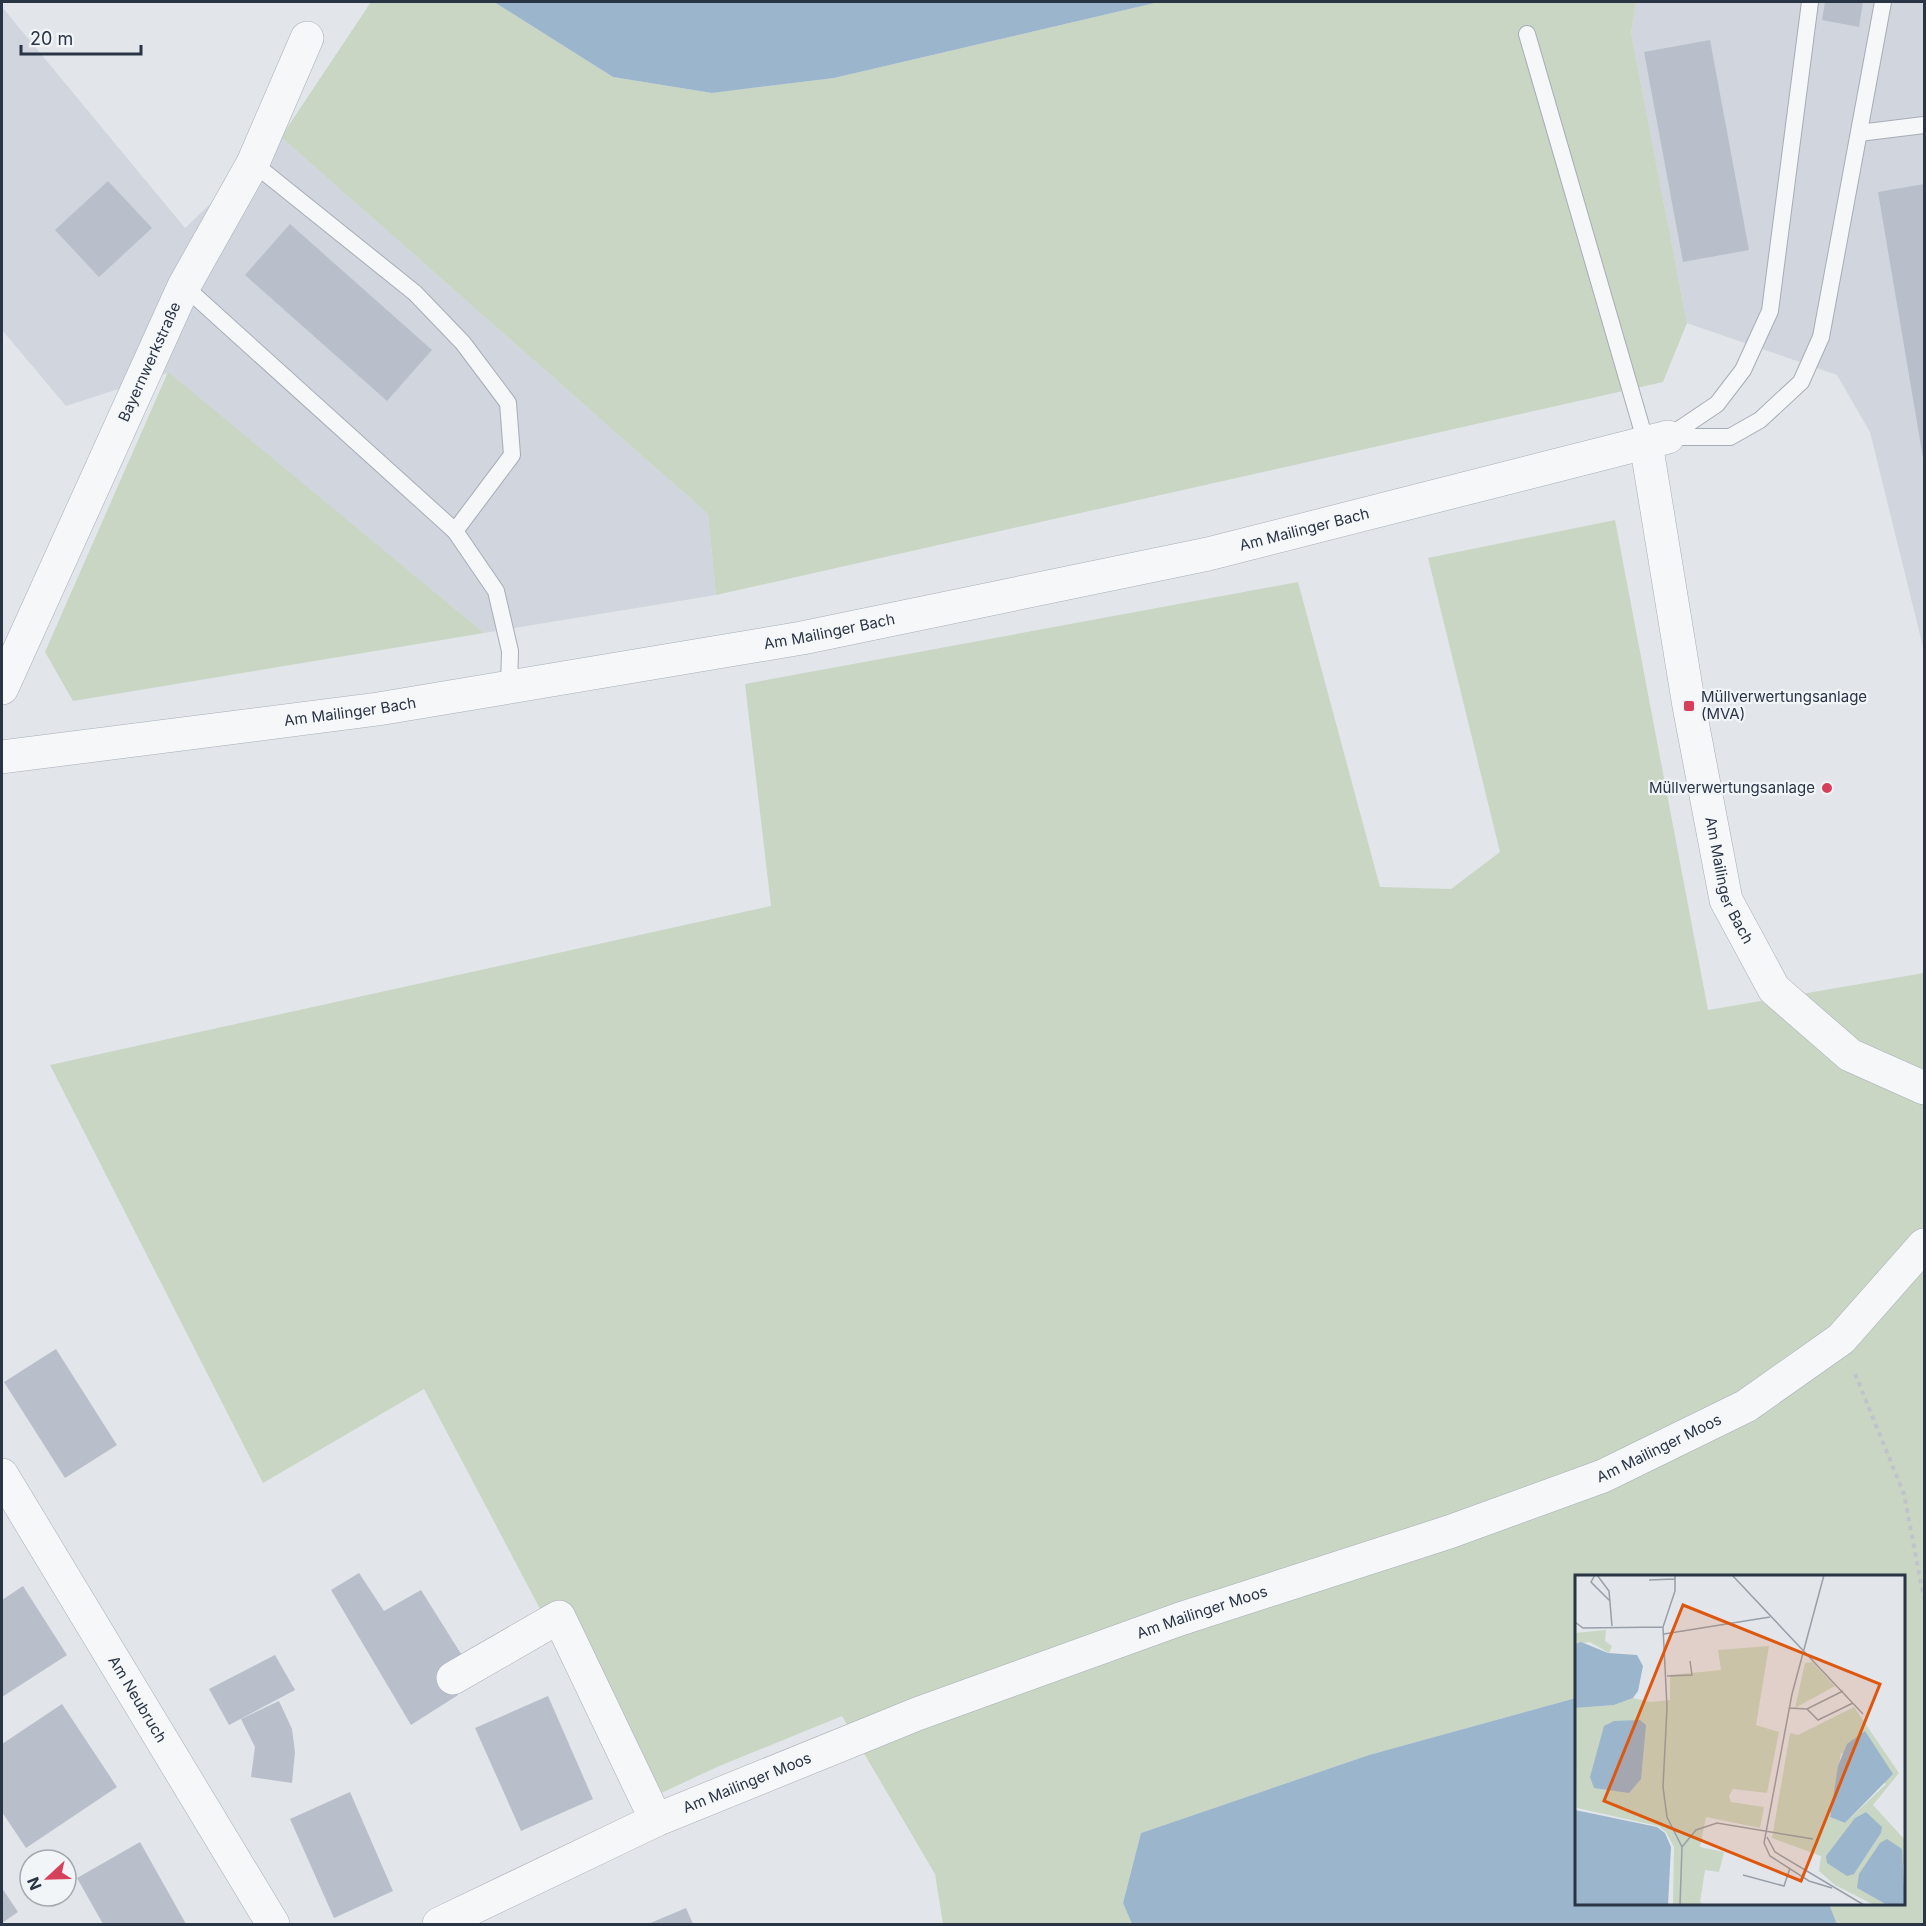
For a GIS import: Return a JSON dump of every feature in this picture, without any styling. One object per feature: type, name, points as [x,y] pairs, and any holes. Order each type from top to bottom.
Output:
[{"type":"street","name":"Bayernwerkstraße","points":[[2,688],[184,286],[254,163],[308,38]]},
{"type":"street","name":"Am Mailinger Bach","points":[[2,757],[378,709],[802,638],[1208,554],[1657,440],[1689,706],[1726,900],[1774,989],[1850,1055],[1924,1088]]},
{"type":"street","name":"Am Mailinger Moos","points":[[439,1924],[656,1820],[928,1710],[1180,1619],[1449,1532],[1603,1476],[1746,1406],[1841,1339],[1924,1245]]},
{"type":"street","name":"Am Neubruch","points":[[2,1475],[273,1924]]},
{"type":"street","points":[[453,1678],[559,1617],[656,1820]]},
{"type":"lane","points":[[1657,440],[1717,404],[1743,370],[1770,311],[1810,2]]},
{"type":"lane","points":[[1657,440],[1730,437],[1760,420],[1801,382],[1821,337],[1882,2]]},
{"type":"lane","points":[[1527,34],[1657,440]]},
{"type":"lane","points":[[1859,133],[1924,125]]},
{"type":"lane","points":[[254,163],[415,293],[463,343],[508,403],[512,455],[456,531]]},
{"type":"lane","points":[[184,286],[456,531],[496,591],[510,651],[509,687]]},
{"type":"path","points":[[1841,1339],[1904,1494],[1924,1599]]},
{"type":"shaded area","points":[[1636,2],[1924,2],[1924,651],[1870,432],[1837,375],[1687,323],[1631,33]]},
{"type":"shaded area","points":[[2,7],[185,228],[281,137],[708,514],[716,595],[484,633],[168,373],[66,406],[2,330]]},
{"type":"green space","points":[[371,2],[494,2],[613,77],[712,93],[834,78],[1159,2],[1636,2],[1631,33],[1687,323],[1663,382],[716,595],[708,514],[281,137]]},
{"type":"green space","points":[[168,372],[484,633],[73,701],[45,652]]},
{"type":"green space","points":[[1615,520],[1708,1010],[1924,973],[1924,1924],[1837,1924],[1829,1905],[1905,1905],[1905,1575],[1575,1575],[1575,1698],[1369,1755],[1141,1833],[1123,1903],[1132,1924],[943,1924],[935,1874],[842,1716],[717,1767],[642,1802],[424,1389],[263,1483],[50,1065],[771,906],[745,684],[1298,582],[1380,887],[1451,889],[1500,852],[1428,558]]},
{"type":"water","points":[[494,2],[1159,2],[834,78],[712,93],[613,77]]},
{"type":"water","points":[[1575,1698],[1575,1905],[1829,1905],[1837,1924],[1132,1924],[1123,1903],[1141,1833],[1369,1755]]},
{"type":"building","points":[[1825,2],[1863,2],[1859,27],[1822,20]]},
{"type":"building","points":[[1710,40],[1749,250],[1683,262],[1644,52]]},
{"type":"building","points":[[108,181],[152,228],[99,277],[55,230]]},
{"type":"building","points":[[1924,184],[1924,458],[1923,458],[1878,192]]},
{"type":"building","points":[[290,224],[432,350],[387,401],[245,275]]},
{"type":"building","points":[[56,1349],[117,1445],[65,1478],[4,1382]]},
{"type":"building","points":[[359,1573],[384,1611],[421,1590],[463,1657],[443,1670],[458,1695],[411,1725],[331,1590]]},
{"type":"building","points":[[23,1586],[67,1655],[2,1697],[2,1600]]},
{"type":"building","points":[[275,1655],[295,1690],[229,1725],[209,1689]]},
{"type":"building","points":[[548,1696],[593,1799],[521,1831],[475,1728]]},
{"type":"building","points":[[279,1701],[292,1729],[295,1752],[292,1783],[251,1777],[255,1747],[241,1719]]},
{"type":"building","points":[[62,1704],[117,1787],[26,1848],[2,1812],[2,1744]]},
{"type":"building","points":[[350,1792],[393,1891],[334,1918],[290,1819]]},
{"type":"building","points":[[140,1842],[186,1924],[103,1924],[78,1877]]},
{"type":"building","points":[[2,1888],[18,1912],[2,1923]]},
{"type":"building","points":[[686,1908],[693,1924],[648,1924]]},
{"type":"place","name":"Müllverwertungsanlage (MVA)","points":[[1689,706]]},
{"type":"place","name":"Müllverwertungsanlage","points":[[1827,788]]}]
